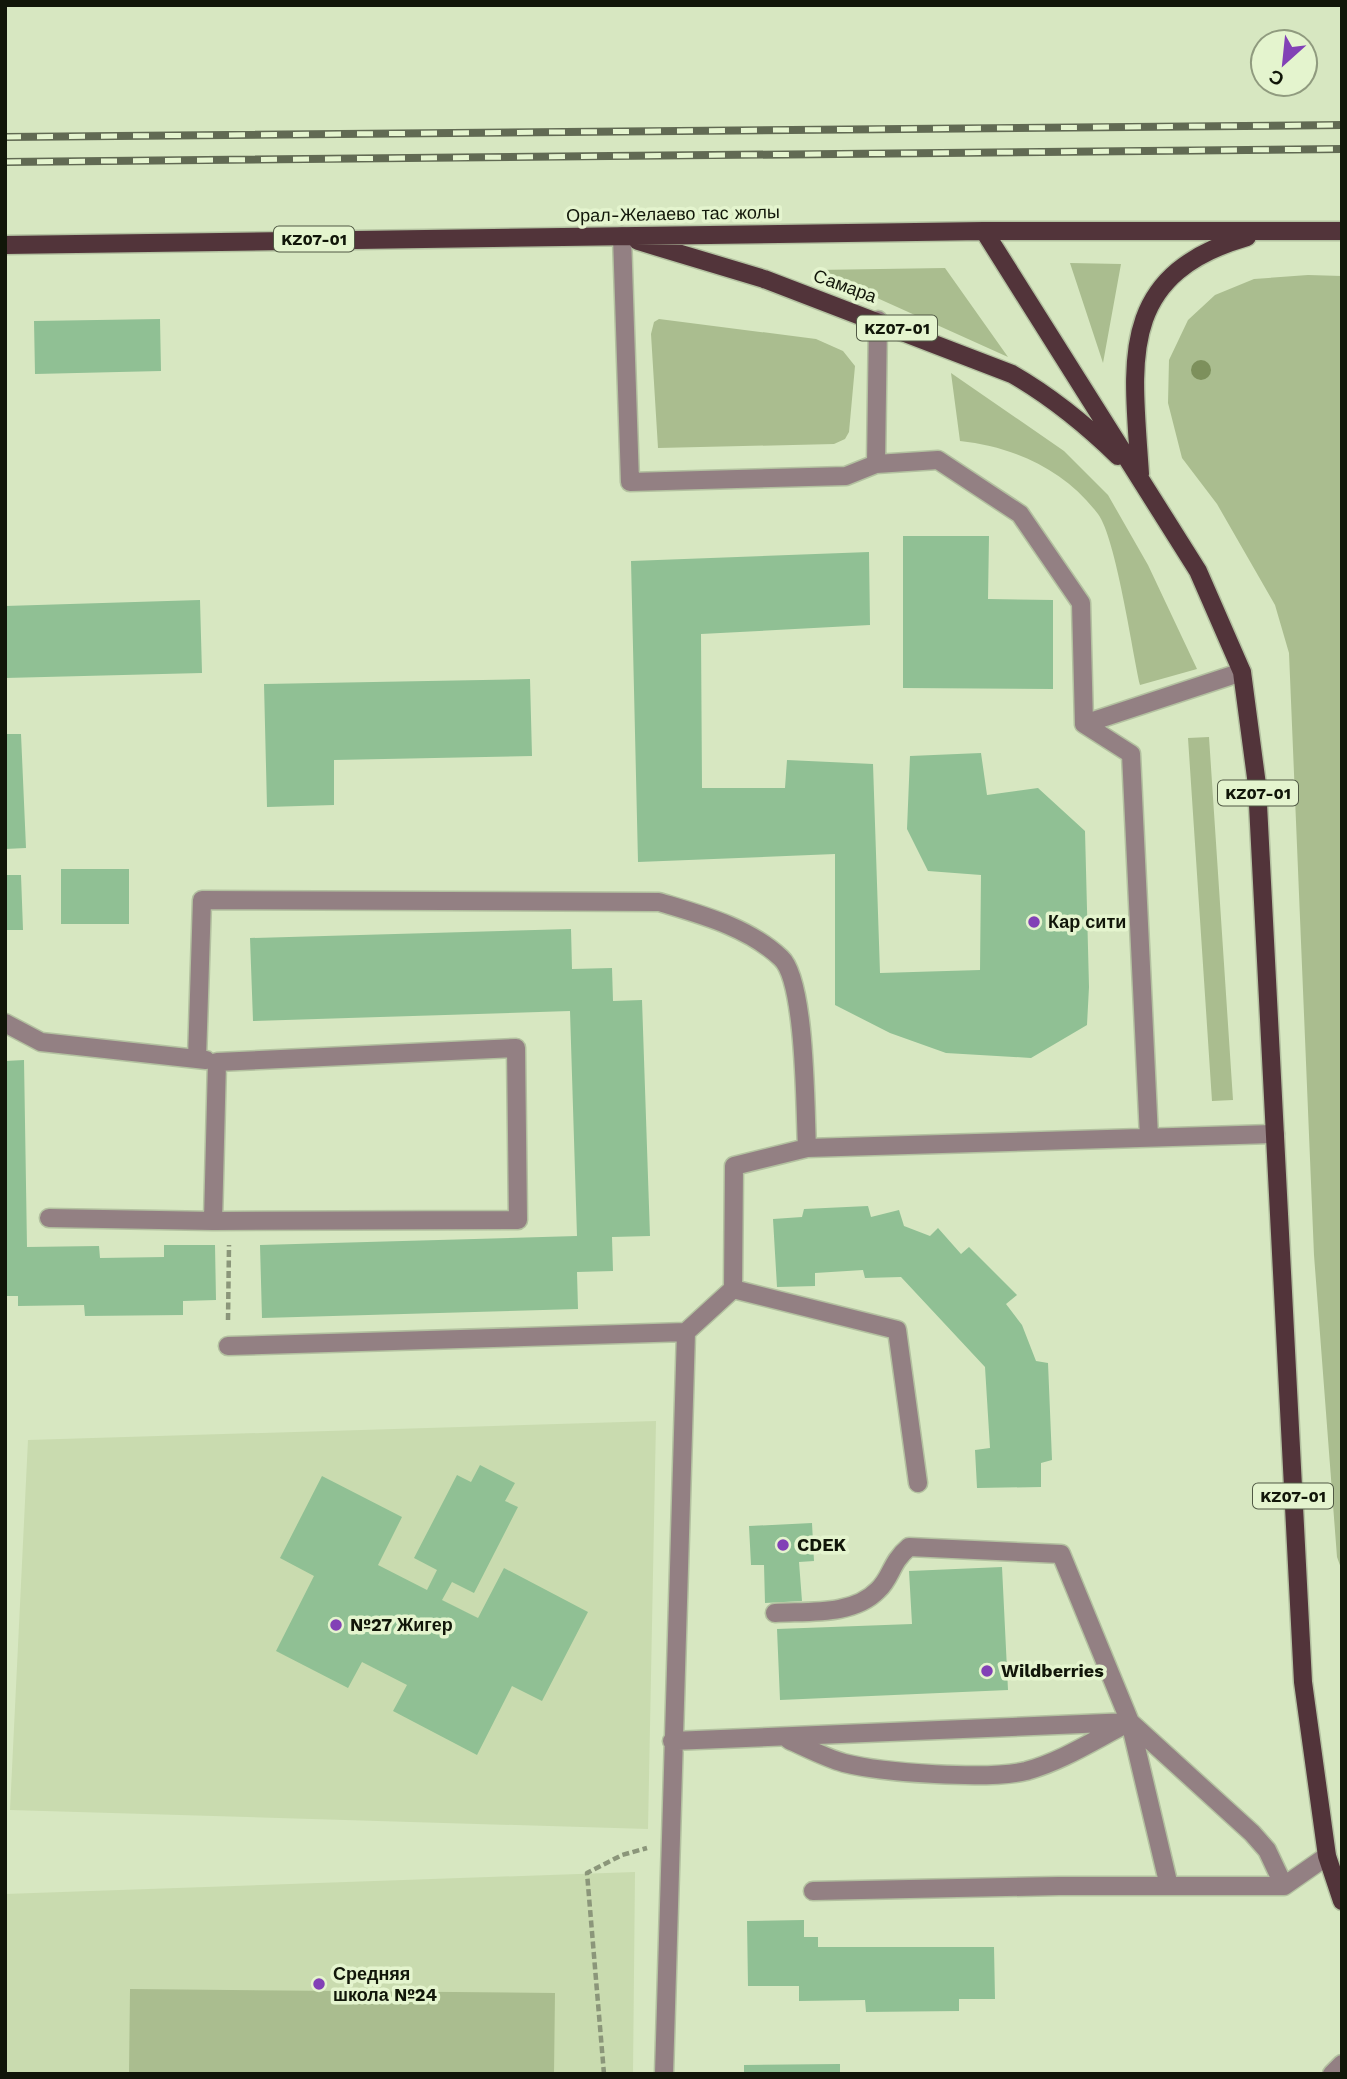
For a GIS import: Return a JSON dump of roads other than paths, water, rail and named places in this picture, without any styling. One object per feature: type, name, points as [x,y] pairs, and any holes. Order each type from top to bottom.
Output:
[{"type":"main road","name":"Орал-Желаево тас жолы","points":[[5,245],[984,231],[1342,231]]},
{"type":"main road","name":"KZ07-01","points":[[984,231],[1198,571],[1242,672],[1257,785],[1303,1682],[1327,1856],[1342,1901]]},
{"type":"main road","name":"KZ07-01","points":[[1141,478],[1133,367],[1137,341],[1146,314],[1159,290],[1213,247],[1269,231]]},
{"type":"main road","name":"Самара","points":[[622,236],[764,279],[878,320],[1012,374],[1046,393],[1087,426],[1141,478]]},
{"type":"main road","name":"KZ07-01","points":[[1327,1856],[1342,1880]]},
{"type":"lane","points":[[622,236],[630,482],[846,477],[876,464],[938,460],[1020,514],[1081,603],[1084,724]]},
{"type":"lane","points":[[876,464],[878,320]]},
{"type":"lane","points":[[1084,724],[1242,672]]},
{"type":"lane","points":[[1084,724],[1131,754],[1149,1137]]},
{"type":"lane","points":[[197,1059],[202,900],[660,902],[725,922],[783,959],[798,994],[807,1148]]},
{"type":"lane","points":[[5,1023],[41,1042],[217,1062],[516,1048],[518,1220],[221,1221],[49,1218]]},
{"type":"lane","points":[[217,1062],[221,1221]]},
{"type":"lane","points":[[228,1346],[686,1332],[733,1289],[734,1166],[807,1148],[1275,1134]]},
{"type":"lane","points":[[733,1289],[897,1330],[918,1483]]},
{"type":"lane","points":[[664,2074],[686,1332]]},
{"type":"lane","points":[[775,1613],[834,1610],[855,1605],[878,1591],[895,1559],[909,1547],[1061,1554],[1130,1722],[1169,1886]]},
{"type":"lane","points":[[672,1741],[1130,1722],[1252,1833],[1267,1850],[1284,1886]]},
{"type":"lane","points":[[784,1738],[844,1763],[925,1773],[999,1774],[1026,1771],[1059,1758],[1130,1722]]},
{"type":"lane","points":[[813,1891],[1284,1886],[1327,1856]]},
{"type":"lane","points":[[1332,2074],[1342,2064]]},
{"type":"railway","points":[[5,137],[1342,125]]},
{"type":"railway","points":[[5,162],[1342,149]]},
{"type":"place","name":"Кар сити","points":[[1034,922]]},
{"type":"place","name":"CDEK","points":[[783,1545]]},
{"type":"place","name":"№27 Жигер","points":[[336,1625]]},
{"type":"place","name":"Wildberries","points":[[987,1671]]},
{"type":"place","name":"Средняя школа №24","points":[[319,1984]]}]
